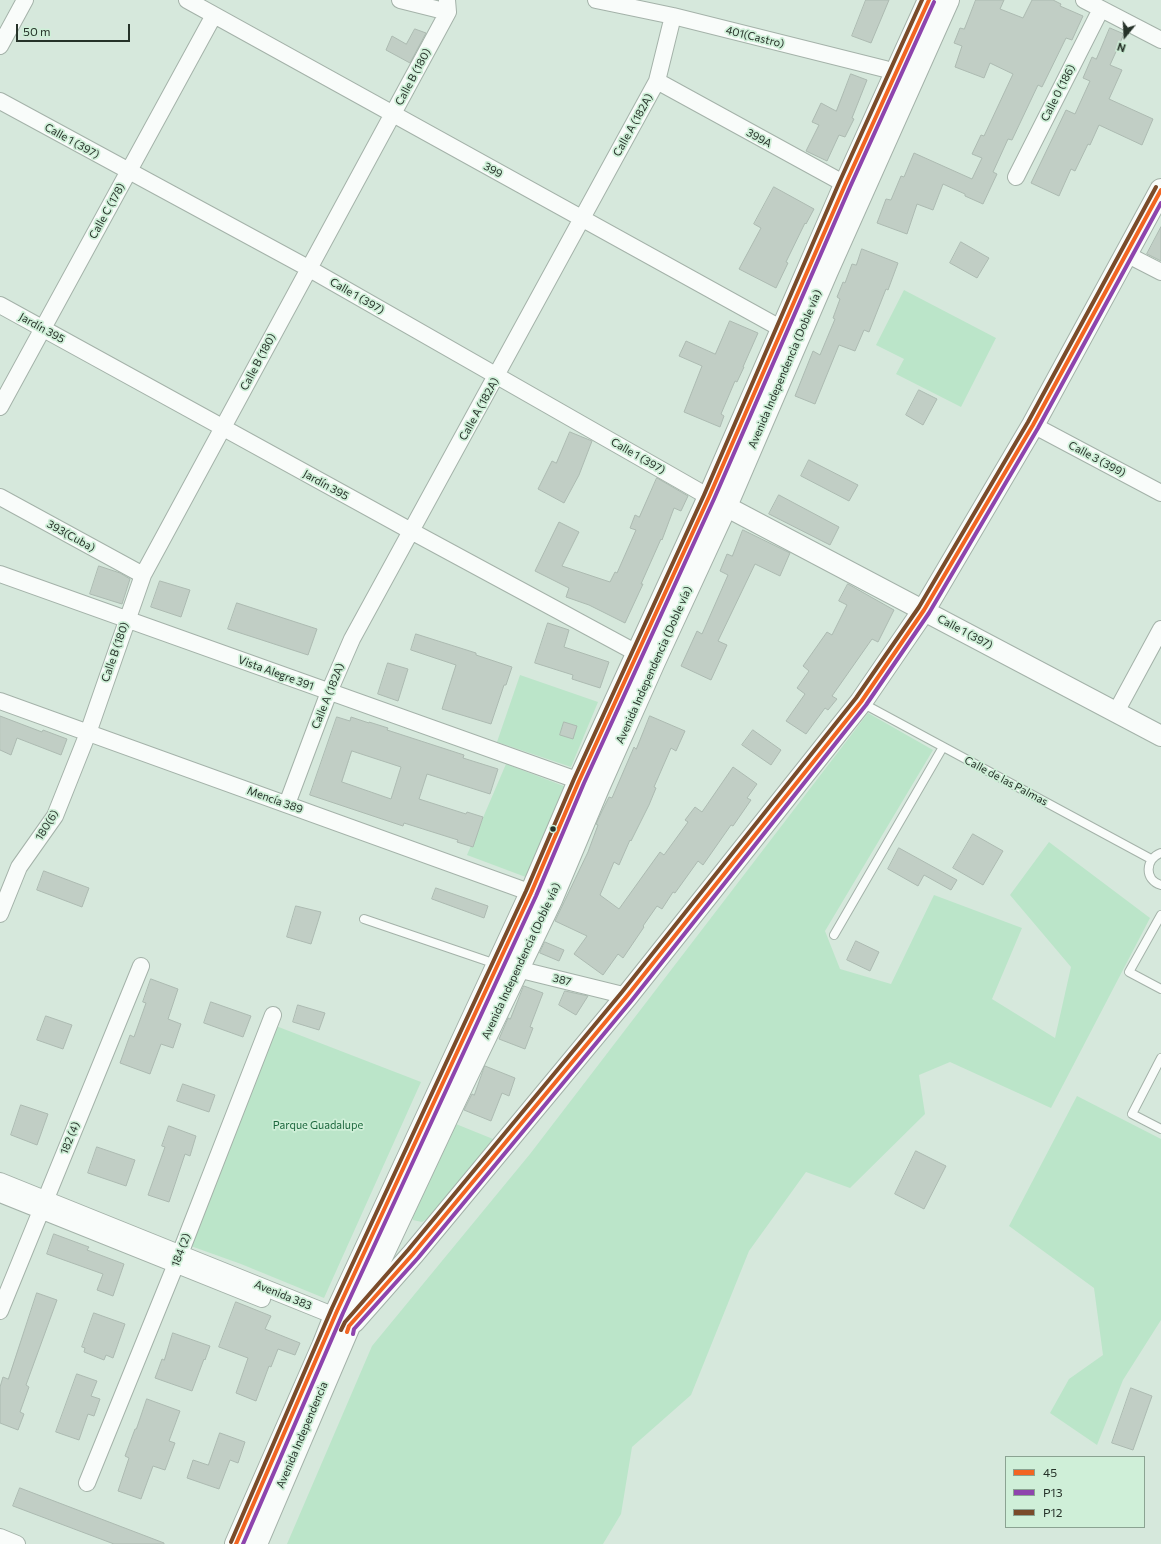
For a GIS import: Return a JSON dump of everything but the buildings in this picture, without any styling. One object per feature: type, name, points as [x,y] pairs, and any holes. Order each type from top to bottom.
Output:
[{"type":"main road","name":"Avenida Independencia (Doble vía)","points":[[905,76],[929,0]]},
{"type":"main road","name":"Avenida Independencia (Doble vía)","points":[[340,1317],[455,1100],[518,969],[540,896],[646,658],[718,502],[853,189],[905,76],[948,0]]},
{"type":"main road","points":[[340,1317],[413,1254],[627,996],[861,702],[924,610],[1033,424],[1161,190]]},
{"type":"main road","name":"Avenida Independencia (Doble vía)","points":[[340,1317],[498,964],[540,896]]},
{"type":"main road","name":"Avenida Independencia","points":[[236,1544],[340,1317]]},
{"type":"main road","name":"Avenida Independencia","points":[[256,1544],[340,1317]]},
{"type":"street","points":[[0,46],[25,0]]},
{"type":"street","name":"399","points":[[187,0],[392,115],[582,218],[790,334]]},
{"type":"street","points":[[400,0],[447,6]]},
{"type":"street","name":"401(Castro)","points":[[596,0],[673,16],[905,76]]},
{"type":"street","points":[[1084,0],[1161,40]]},
{"type":"street","name":"Calle B (180)","points":[[88,733],[126,619],[143,575],[392,115],[447,6]]},
{"type":"street","name":"Calle 0 (186)","points":[[1016,177],[1101,9]]},
{"type":"street","name":"Calle C (178)","points":[[0,407],[214,15]]},
{"type":"street","name":"Calle A (182A)","points":[[287,804],[329,692],[352,639],[657,81],[673,16]]},
{"type":"street","name":"399A","points":[[657,81],[853,189]]},
{"type":"street","name":"Calle 1 (397)","points":[[0,101],[308,268],[718,502],[1161,736]]},
{"type":"street","points":[[1126,254],[1161,272]]},
{"type":"street","name":"Jardín 395","points":[[0,305],[411,531],[646,658]]},
{"type":"street","name":"Calle 3 (399)","points":[[1033,424],[1161,493]]},
{"type":"street","name":"393(Cuba)","points":[[0,497],[143,575]]},
{"type":"street","name":"Vista Alegre 391","points":[[0,574],[589,785]]},
{"type":"street","points":[[1116,712],[1161,629]]},
{"type":"street","name":"Mencía 389","points":[[0,701],[540,896]]},
{"type":"street","name":"180(6)","points":[[0,914],[19,867],[55,816],[88,733]]},
{"type":"street","name":"387","points":[[498,964],[627,996]]},
{"type":"street","name":"182 (4)","points":[[0,1311],[141,966]]},
{"type":"street","name":"184 (2)","points":[[87,1483],[178,1259],[273,1015]]},
{"type":"street","name":"Avenida 383","points":[[0,1181],[43,1205],[178,1259],[340,1317]]},
{"type":"street","name":"Avenida 383","points":[[0,1194],[43,1205]]},
{"type":"street","points":[[0,1537],[16,1544]]},
{"type":"lane","name":"Calle de las Palmas","points":[[861,702],[1151,859]]},
{"type":"lane","points":[[834,935],[943,747]]},
{"type":"lane","points":[[1161,854],[1151,859],[1148,874],[1155,882],[1161,884]]},
{"type":"lane","points":[[1161,915],[1129,972],[1161,989]]},
{"type":"lane","points":[[364,919],[498,964]]},
{"type":"lane","points":[[1161,1058],[1132,1114],[1161,1129]]},
{"type":"green space","points":[[904,290],[996,338],[961,407],[896,374],[904,359],[876,345]]},
{"type":"green space","points":[[520,675],[598,702],[571,767],[497,742]]},
{"type":"green space","points":[[868,713],[933,750],[825,931],[840,969],[891,984],[934,895],[1022,928],[992,999],[1055,1038],[1071,967],[1010,895],[1049,842],[1150,918],[1051,1108],[950,1062],[919,1075],[925,1114],[850,1188],[806,1172],[749,1251],[691,1395],[632,1447],[621,1514],[603,1544],[287,1544],[372,1346],[530,1154]]},
{"type":"green space","points":[[506,764],[569,788],[531,879],[467,855]]},
{"type":"green space","name":"Parque Guadalupe","points":[[276,1026],[421,1082],[324,1298],[241,1264],[188,1245]]},
{"type":"green space","points":[[1077,1096],[1161,1139],[1161,1320],[1123,1380],[1097,1445],[1050,1413],[1069,1379],[1103,1355],[1094,1288],[1009,1226]]},
{"type":"green space","points":[[451,1122],[493,1139],[434,1215],[422,1222],[413,1220],[410,1210]]},
{"type":"transit line","name":"P12","points":[[231,1542],[332,1308],[526,891],[574,779],[704,495],[839,183],[922,0]]},
{"type":"transit line","name":"45","points":[[236,1544],[337,1311],[531,893],[579,781],[709,497],[845,185],[929,0]]},
{"type":"transit line","name":"P13","points":[[243,1544],[343,1313],[536,896],[584,783],[714,499],[850,187],[934,2]]},
{"type":"transit line","name":"P12","points":[[341,1330],[345,1322],[408,1250],[622,992],[856,698],[919,607],[1028,422],[1156,187]]},
{"type":"transit line","name":"45","points":[[347,1332],[349,1326],[413,1254],[627,996],[861,702],[924,610],[1033,425],[1161,190]]},
{"type":"transit line","name":"P13","points":[[353,1334],[354,1329],[418,1258],[632,1000],[866,705],[929,613],[1038,428],[1161,203]]}]
